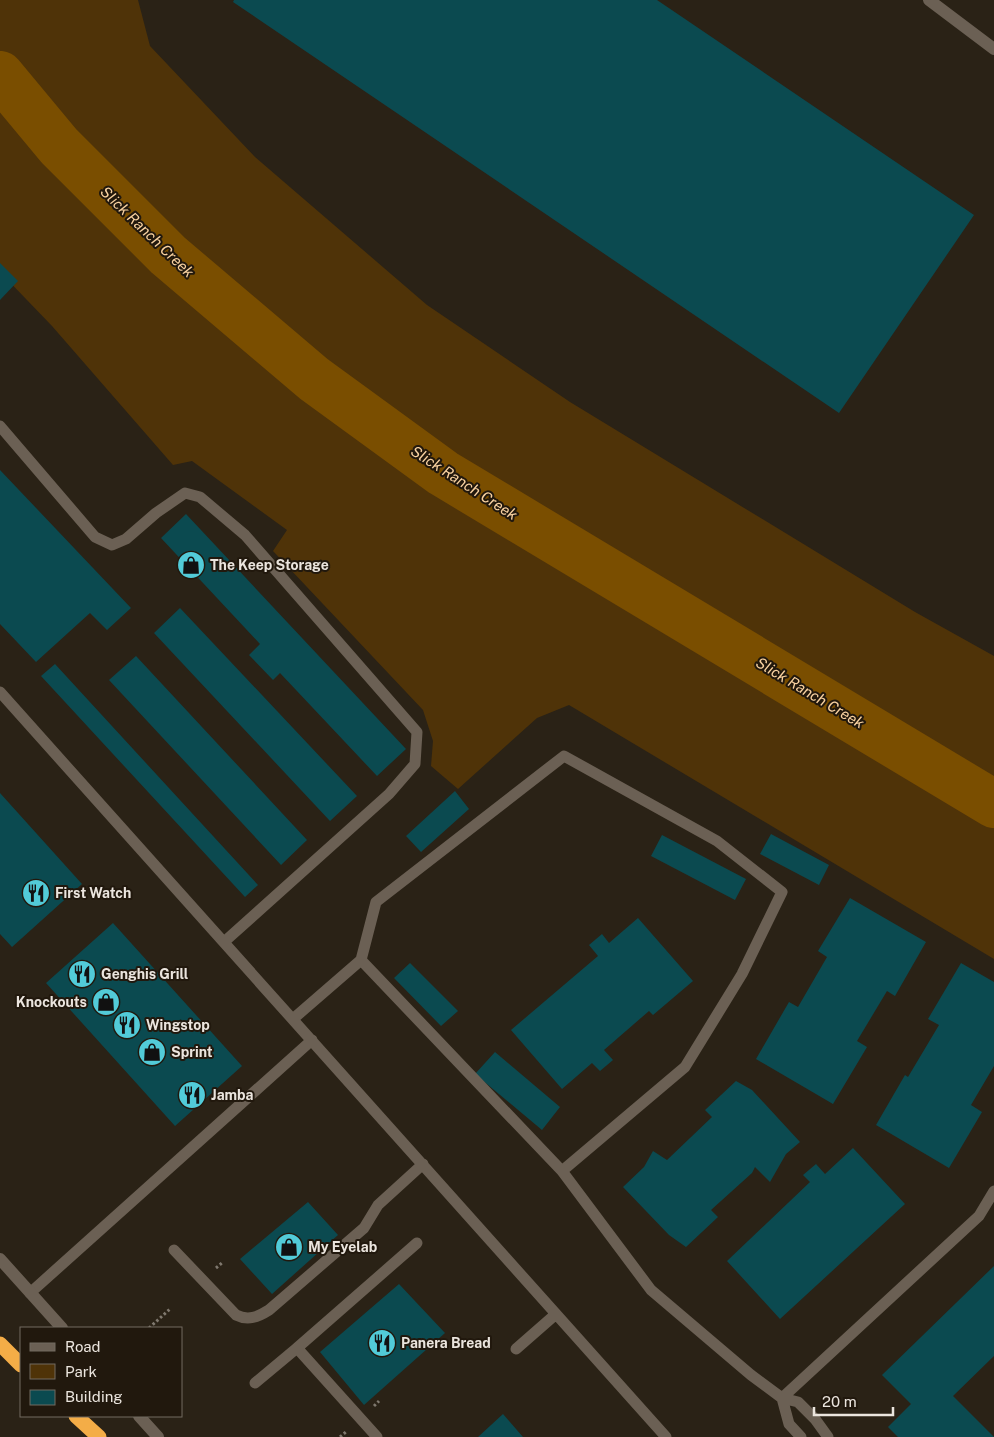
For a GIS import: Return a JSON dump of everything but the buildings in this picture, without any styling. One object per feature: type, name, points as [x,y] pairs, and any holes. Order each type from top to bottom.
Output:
[{"type":"highway","points":[[0,1344],[20,1364]]},
{"type":"highway","points":[[77,1417],[99,1437]]},
{"type":"main road","points":[[929,0],[994,49]]},
{"type":"main road","points":[[0,1259],[61,1327]]},
{"type":"main road","points":[[140,1417],[158,1437]]},
{"type":"lane","points":[[0,426],[95,537],[112,545],[126,539],[156,513],[185,493],[200,497],[219,511],[245,536],[417,732],[415,764],[389,794],[224,942]]},
{"type":"lane","points":[[0,692],[666,1437]]},
{"type":"lane","points":[[293,1019],[361,960],[376,902],[564,756],[717,841],[782,892],[742,974],[685,1067],[562,1171]]},
{"type":"lane","points":[[361,960],[562,1171],[651,1290],[751,1375],[782,1398],[798,1402],[815,1419],[828,1437]]},
{"type":"lane","points":[[30,1293],[312,1040]]},
{"type":"lane","points":[[174,1250],[236,1315],[248,1318],[256,1317],[269,1310],[364,1228],[378,1205],[423,1164]]},
{"type":"lane","points":[[782,1398],[979,1216],[994,1191]]},
{"type":"lane","points":[[255,1383],[417,1243]]},
{"type":"lane","points":[[516,1349],[556,1314]]},
{"type":"lane","points":[[297,1348],[377,1437]]},
{"type":"lane","points":[[782,1398],[789,1424],[801,1437]]},
{"type":"path","points":[[150,1327],[170,1309]]},
{"type":"path","points":[[340,1437],[348,1429]]},
{"type":"green space","points":[[0,0],[138,0],[150,46],[255,157],[427,305],[570,402],[915,612],[994,656],[994,959],[569,705],[537,718],[458,789],[431,766],[433,741],[423,710],[273,551],[287,530],[192,461],[173,465],[52,326],[0,272]]},
{"type":"waterway","name":"Slick Ranch Creek","points":[[0,75],[59,146],[168,255],[314,379],[443,473],[994,804]]},
{"type":"place","name":"The Keep Storage","points":[[191,565]]},
{"type":"place","name":"First Watch","points":[[36,893]]},
{"type":"place","name":"Genghis Grill","points":[[82,974]]},
{"type":"place","name":"Knockouts","points":[[106,1002]]},
{"type":"place","name":"Wingstop","points":[[127,1025]]},
{"type":"place","name":"Sprint","points":[[152,1052]]},
{"type":"place","name":"Jamba","points":[[192,1095]]},
{"type":"place","name":"My Eyelab","points":[[289,1247]]},
{"type":"place","name":"Panera Bread","points":[[382,1343]]}]
